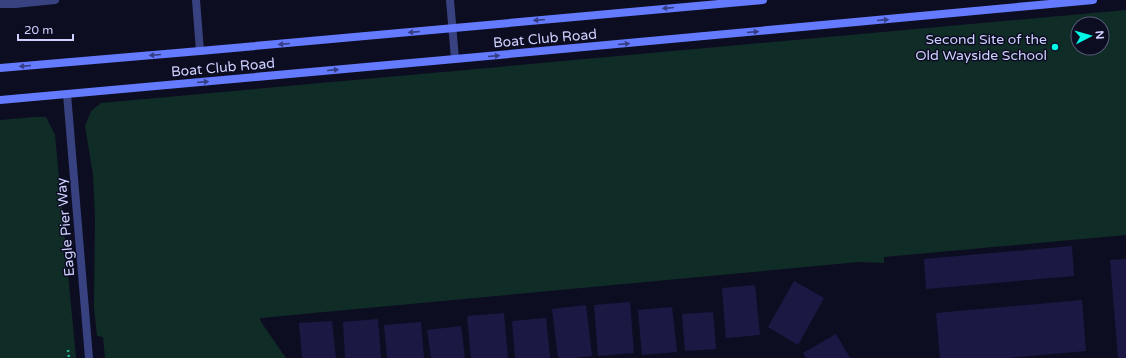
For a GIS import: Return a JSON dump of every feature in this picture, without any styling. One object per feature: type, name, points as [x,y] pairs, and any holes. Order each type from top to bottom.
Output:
[{"type":"main road","name":"Boat Club Road","points":[[0,68],[452,28],[712,2],[763,0]]},
{"type":"main road","name":"Boat Club Road","points":[[0,100],[456,60],[1093,0]]},
{"type":"street","points":[[0,4],[55,0]]},
{"type":"street","points":[[196,0],[200,51]]},
{"type":"street","points":[[450,0],[456,60]]},
{"type":"street","name":"Eagle Pier Way","points":[[67,94],[89,358]]},
{"type":"path","points":[[68,350],[69,358]]},
{"type":"green space","points":[[1126,10],[1126,235],[884,257],[884,263],[859,262],[260,318],[261,322],[286,358],[105,358],[103,337],[97,336],[94,308],[95,217],[93,175],[85,126],[91,111],[101,103]]},
{"type":"green space","points":[[46,117],[55,135],[76,358],[0,358],[0,120]]},
{"type":"building","points":[[1072,246],[1074,276],[926,289],[924,259]]},
{"type":"building","points":[[1126,259],[1126,358],[1118,358],[1110,260]]},
{"type":"building","points":[[794,281],[824,298],[798,345],[768,327]]},
{"type":"building","points":[[755,285],[760,335],[726,338],[722,288]]},
{"type":"building","points":[[1082,300],[1086,351],[1008,358],[940,358],[936,313]]},
{"type":"building","points":[[630,302],[634,353],[598,356],[594,305]]},
{"type":"building","points":[[586,305],[592,356],[558,358],[552,309]]},
{"type":"building","points":[[672,307],[677,352],[642,355],[638,310]]},
{"type":"building","points":[[713,312],[716,349],[685,351],[682,314]]},
{"type":"building","points":[[504,313],[508,358],[471,358],[467,316]]},
{"type":"building","points":[[546,318],[550,358],[515,358],[512,321]]},
{"type":"building","points":[[378,319],[381,358],[345,358],[343,322]]},
{"type":"building","points":[[332,321],[336,358],[302,358],[299,323]]},
{"type":"building","points":[[421,322],[424,358],[387,358],[384,325]]},
{"type":"building","points":[[461,326],[465,358],[431,358],[427,330]]},
{"type":"building","points":[[836,334],[850,358],[806,358],[803,353]]},
{"type":"place","name":"Second Site of the Old Wayside School","points":[[1055,47]]}]
